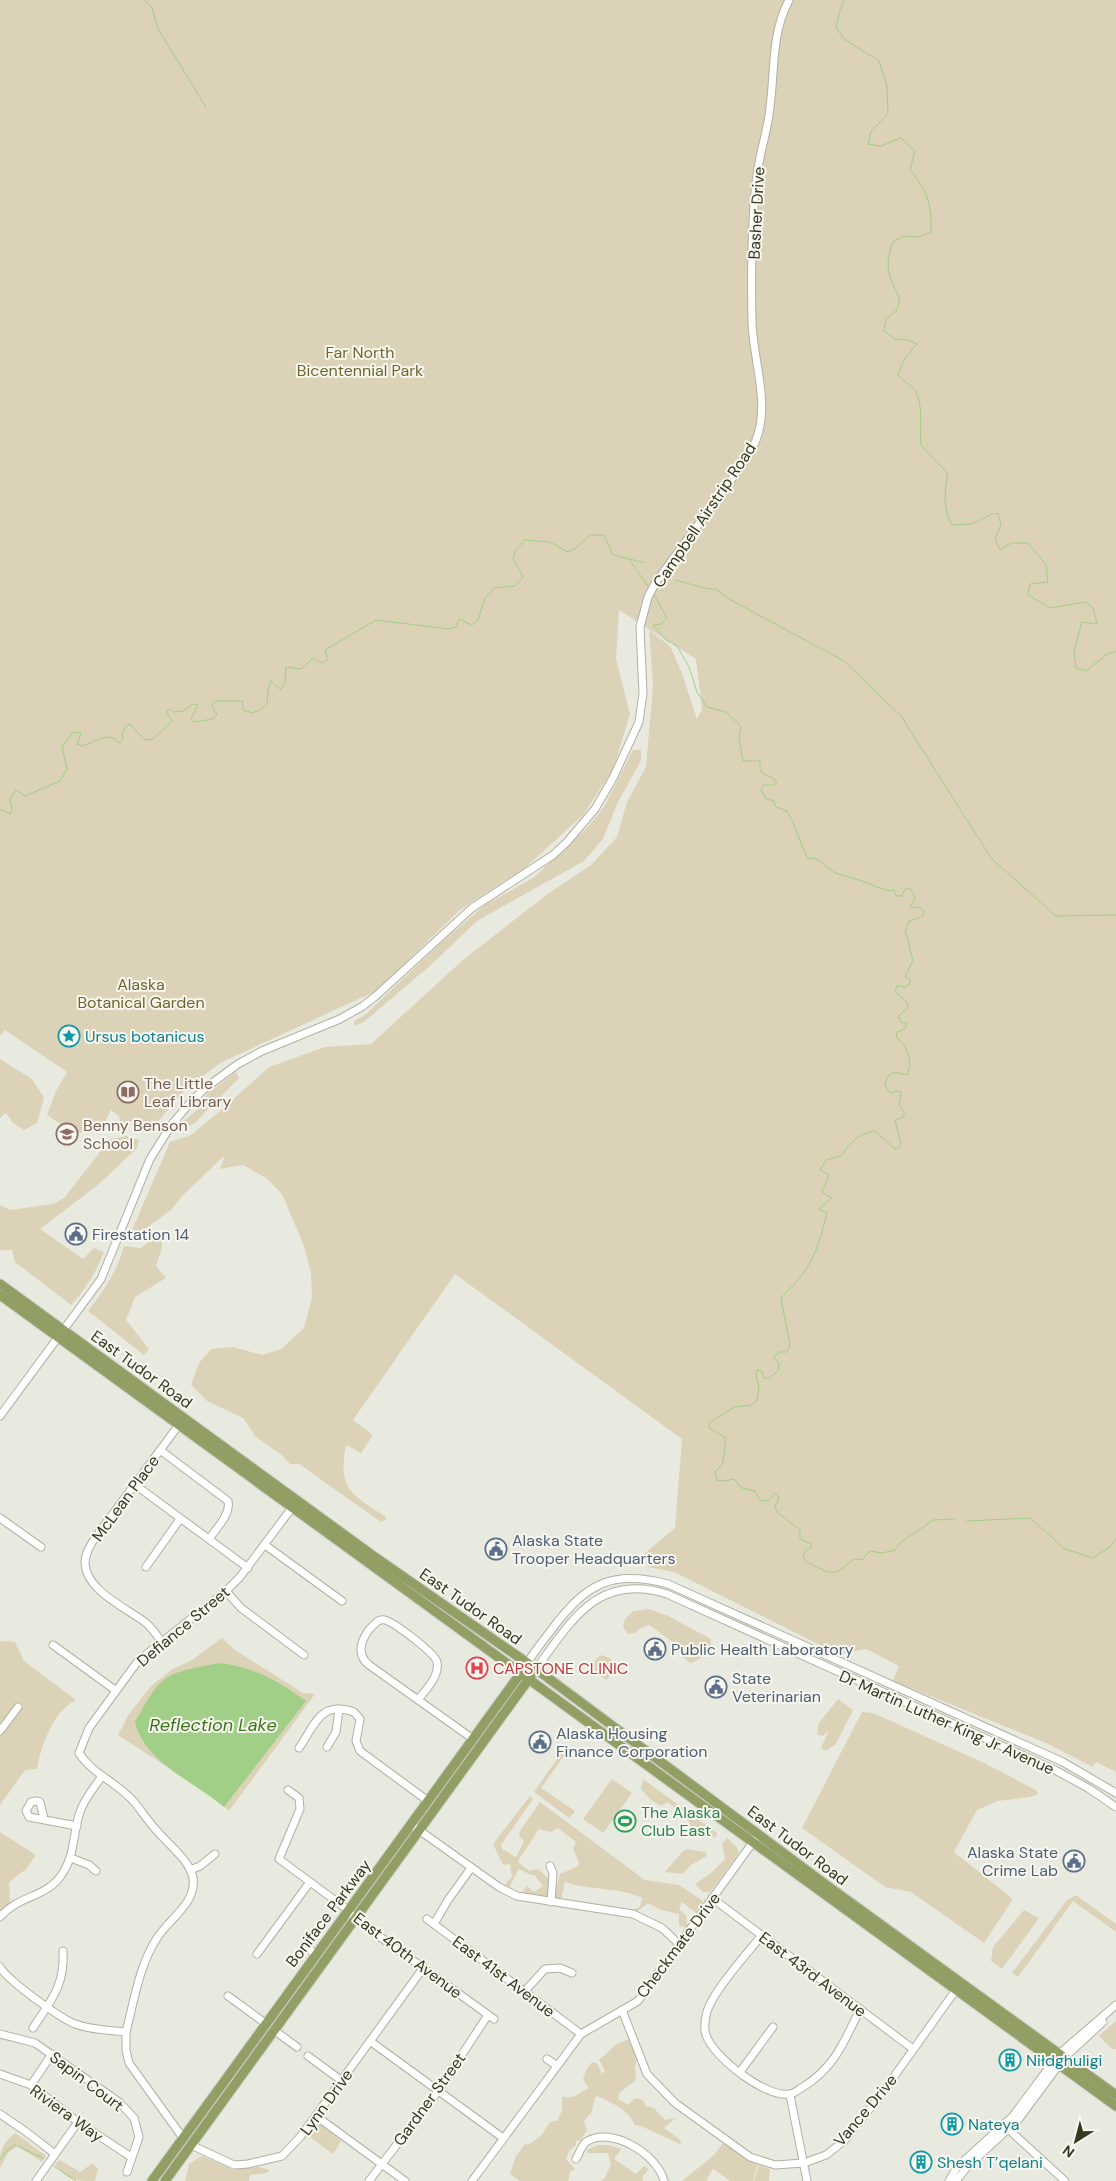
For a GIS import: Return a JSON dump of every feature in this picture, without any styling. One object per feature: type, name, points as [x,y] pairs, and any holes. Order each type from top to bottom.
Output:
[{"type":"main road","name":"East Tudor Road","points":[[0,1284],[61,1334],[295,1504],[536,1669],[958,1986]]},
{"type":"main road","name":"East Tudor Road","points":[[0,1295],[61,1334]]},
{"type":"main road","name":"East Tudor Road","points":[[295,1504],[528,1680],[753,1843],[1059,2059],[1116,2095]]},
{"type":"main road","name":"Boniface Parkway","points":[[415,1827],[428,1801],[527,1664]]},
{"type":"main road","name":"Boniface Parkway","points":[[165,2181],[275,2031],[351,1914],[536,1669]]},
{"type":"main road","name":"Boniface Parkway","points":[[152,2181],[265,2023],[316,1955],[351,1914]]},
{"type":"main road","name":"East Tudor Road","points":[[1059,2059],[1116,2106]]},
{"type":"street","name":"Basher Drive","points":[[760,430],[762,419],[761,385],[752,323],[753,219],[759,160],[772,97],[775,40],[781,16],[789,0]]},
{"type":"street","name":"Campbell Airstrip Road","points":[[0,1416],[61,1334],[105,1270],[150,1159],[180,1114],[204,1089],[247,1059],[340,1019],[363,1006],[472,908],[553,855],[567,842],[595,809],[614,778],[639,722],[643,693],[640,627],[648,597],[656,582],[742,465],[754,446],[760,430]]},
{"type":"street","name":"McLean Place","points":[[161,1641],[144,1622],[97,1588],[87,1572],[85,1562],[87,1551],[181,1422]]},
{"type":"street","points":[[160,1450],[228,1501],[229,1506],[226,1514],[209,1539]]},
{"type":"street","points":[[134,1484],[248,1568]]},
{"type":"street","name":"Defiance Street","points":[[102,1776],[84,1762],[79,1753],[88,1728],[138,1661],[226,1591],[248,1568],[295,1504]]},
{"type":"street","points":[[0,1518],[41,1547]]},
{"type":"street","points":[[146,1567],[180,1519]]},
{"type":"street","points":[[265,1545],[342,1600]]},
{"type":"street","name":"Dr Martin Luther King Jr Avenue","points":[[527,1664],[567,1610],[582,1595],[601,1584],[637,1577],[668,1584],[1063,1762],[1116,1793]]},
{"type":"street","name":"Dr Martin Luther King Jr Avenue","points":[[536,1669],[570,1623],[585,1607],[597,1598],[616,1591],[636,1588],[652,1590],[667,1594],[1055,1770],[1116,1806]]},
{"type":"street","points":[[226,1591],[241,1608],[304,1655]]},
{"type":"street","points":[[418,1700],[434,1677],[437,1664],[430,1651],[383,1620],[375,1623],[363,1639],[361,1653],[367,1664],[473,1739]]},
{"type":"street","points":[[53,1645],[115,1690]]},
{"type":"street","points":[[0,1731],[18,1706]]},
{"type":"street","points":[[327,1747],[336,1732],[339,1709]]},
{"type":"street","points":[[299,1748],[321,1714],[330,1710],[350,1710],[359,1716],[360,1723],[356,1742],[362,1752],[428,1801]]},
{"type":"street","points":[[0,1917],[10,1906],[20,1900],[45,1891],[56,1883],[71,1858],[80,1812],[86,1799],[102,1776],[133,1800],[190,1870],[194,1880],[193,1890],[188,1902],[156,1940],[138,1983],[126,2032],[126,2050],[129,2062],[182,2138]]},
{"type":"street","name":"East 40th Avenue","points":[[288,1790],[298,1798],[300,1809],[279,1859],[491,2017]]},
{"type":"street","points":[[1096,1793],[1104,1790],[1116,1797]]},
{"type":"street","points":[[44,1819],[77,1826]]},
{"type":"street","points":[[415,1827],[499,1887],[517,1896],[633,1914],[662,1928],[679,1944]]},
{"type":"street","name":"Checkmate Drive","points":[[472,2181],[581,2034],[638,2001],[758,1834]]},
{"type":"street","points":[[190,1870],[200,1866],[214,1854]]},
{"type":"street","points":[[71,1858],[89,1865],[96,1871]]},
{"type":"street","points":[[550,1866],[553,1873],[551,1902]]},
{"type":"street","points":[[434,1924],[448,1900],[471,1868]]},
{"type":"street","points":[[257,1954],[310,1882]]},
{"type":"street","name":"East 43rd Avenue","points":[[712,1898],[913,2049]]},
{"type":"street","name":"East 41st Avenue","points":[[427,1919],[581,2034]]},
{"type":"street","points":[[762,1935],[713,1997],[706,2015],[706,2034],[713,2047],[728,2063],[764,2089],[790,2094],[819,2077],[838,2054],[860,2009]]},
{"type":"street","points":[[308,1948],[316,1955]]},
{"type":"street","points":[[33,2028],[48,2006],[60,1983],[64,1965],[63,1951]]},
{"type":"street","points":[[0,1967],[10,1979],[77,2024],[126,2032]]},
{"type":"street","name":"Lynn Drive","points":[[191,2145],[234,2165],[273,2160],[282,2156],[294,2145],[316,2116],[424,1967]]},
{"type":"street","points":[[524,1992],[545,1969],[560,1968],[572,1973]]},
{"type":"street","name":"Vance Drive","points":[[622,2010],[647,2074],[675,2103],[750,2158],[775,2165],[804,2163],[826,2155],[844,2142],[958,1986]]},
{"type":"street","points":[[228,1996],[265,2023]]},
{"type":"street","points":[[956,2181],[968,2166],[1007,2128],[1059,2059],[1116,2005]]},
{"type":"street","points":[[1059,2059],[1116,2010]]},
{"type":"street","name":"Gardner Street","points":[[369,2181],[491,2017]]},
{"type":"street","points":[[740,2072],[773,2027]]},
{"type":"street","points":[[275,2031],[297,2047]]},
{"type":"street","name":"Sapin Court","points":[[0,2034],[35,2043],[119,2102],[134,2118],[139,2137],[127,2172]]},
{"type":"street","points":[[370,2041],[503,2138]]},
{"type":"street","points":[[31,2085],[52,2054]]},
{"type":"street","points":[[308,2056],[342,2081]]},
{"type":"street","points":[[547,2059],[556,2066]]},
{"type":"street","name":"Riviera Way","points":[[0,2074],[31,2085],[78,2122],[131,2158]]},
{"type":"street","points":[[790,2094],[807,2181]]},
{"type":"street","points":[[0,2114],[25,2130],[55,2154]]},
{"type":"street","points":[[316,2116],[405,2181]]},
{"type":"street","points":[[36,2181],[78,2122]]},
{"type":"street","points":[[949,2181],[958,2167],[1007,2128]]},
{"type":"street","points":[[1007,2128],[1065,2181]]},
{"type":"street","points":[[576,2159],[584,2143],[597,2137],[614,2138],[631,2144],[650,2158],[662,2174],[664,2181]]},
{"type":"green space","name":"Far North Bicentennial Park","points":[[0,0],[1116,0],[1116,1772],[1096,1762],[1093,1767],[1046,1743],[893,1681],[899,1666],[866,1649],[838,1654],[674,1572],[648,1567],[644,1554],[675,1528],[682,1439],[455,1274],[353,1420],[373,1435],[361,1453],[346,1445],[344,1472],[346,1482],[356,1496],[386,1517],[386,1520],[381,1522],[299,1464],[290,1464],[284,1457],[255,1436],[243,1418],[207,1401],[191,1385],[199,1363],[211,1349],[233,1347],[262,1355],[281,1349],[304,1328],[312,1298],[311,1273],[304,1246],[282,1194],[266,1178],[243,1165],[220,1169],[225,1155],[182,1196],[171,1210],[142,1231],[132,1230],[170,1142],[191,1135],[269,1067],[325,1047],[371,1044],[464,959],[549,893],[591,865],[617,837],[627,802],[646,767],[653,686],[649,630],[670,646],[682,673],[697,719],[702,709],[696,659],[619,610],[616,659],[630,714],[613,770],[583,815],[526,867],[461,909],[376,991],[220,1063],[184,1091],[155,1125],[154,1131],[134,1121],[121,1124],[119,1116],[111,1110],[102,1128],[75,1134],[47,1115],[56,1091],[67,1072],[5,1030],[0,1036]]},
{"type":"green space","points":[[633,750],[641,750],[641,761],[618,802],[603,839],[584,861],[477,921],[432,964],[364,1022],[355,1026],[354,1021],[366,1014],[443,941],[485,905],[533,878],[587,828],[604,807]]},
{"type":"green space","points":[[0,1059],[32,1079],[44,1098],[37,1123],[24,1130],[13,1123],[6,1113],[0,1118]]},
{"type":"green space","points":[[236,1072],[239,1078],[195,1123],[178,1130],[175,1128],[202,1106],[207,1094]]},
{"type":"green space","points":[[127,1136],[139,1140],[137,1148],[99,1184],[40,1229],[83,1259],[94,1248],[104,1252],[90,1280],[71,1305],[15,1262],[12,1250],[0,1250],[0,1205],[10,1210],[53,1204],[64,1198],[101,1151],[95,1142]]},
{"type":"green space","points":[[164,1229],[161,1251],[156,1266],[166,1278],[135,1297],[126,1320],[149,1349],[144,1355],[88,1311],[118,1264],[124,1246],[141,1248]]},
{"type":"green space","points":[[649,1609],[668,1616],[711,1639],[705,1655],[690,1663],[683,1657],[674,1643],[649,1625],[635,1633],[628,1634],[623,1627],[625,1619],[633,1611]]},
{"type":"green space","name":"Reflection Lake","points":[[222,1638],[235,1650],[303,1693],[315,1694],[229,1811],[210,1795],[118,1735],[129,1714],[151,1686],[171,1670],[192,1660]]},
{"type":"green space","points":[[0,1641],[15,1642],[24,1661],[76,1700],[61,1712],[49,1730],[37,1769],[25,1770],[0,1805]]},
{"type":"green space","points":[[602,1655],[611,1659],[610,1676],[606,1680],[590,1668],[598,1657]]},
{"type":"green space","points":[[838,1699],[853,1710],[836,1744],[826,1751],[821,1748],[829,1730],[823,1736],[817,1734],[819,1723]]},
{"type":"green space","points":[[862,1712],[873,1713],[982,1762],[1036,1790],[1038,1794],[1030,1797],[998,1801],[977,1810],[954,1852],[1013,1899],[984,1943],[911,1892],[885,1887],[802,1828]]},
{"type":"green space","points":[[566,1746],[569,1749],[541,1788],[575,1811],[569,1818],[534,1792]]},
{"type":"green space","points":[[612,1779],[632,1793],[603,1833],[583,1819]]},
{"type":"green space","points":[[643,1779],[717,1833],[716,1837],[697,1833],[693,1830],[687,1816],[667,1802],[661,1806],[651,1800],[641,1789]]},
{"type":"green space","points":[[530,1796],[533,1799],[501,1845],[502,1849],[516,1857],[524,1841],[519,1836],[520,1831],[540,1802],[645,1880],[679,1885],[703,1901],[696,1913],[682,1902],[679,1909],[686,1915],[687,1927],[679,1926],[679,1914],[661,1910],[648,1903],[635,1913],[632,1910],[640,1907],[642,1898],[623,1892],[584,1887],[565,1882],[561,1900],[554,1899],[560,1874],[578,1866],[579,1862],[573,1849],[576,1842],[558,1828],[551,1832],[538,1829],[518,1862],[529,1871],[538,1869],[549,1879],[548,1896],[541,1899],[526,1896],[523,1891],[527,1886],[534,1892],[543,1886],[534,1875],[519,1869],[509,1888],[504,1885],[512,1877],[510,1864],[503,1865],[493,1844]]},
{"type":"green space","points":[[0,1832],[36,1855],[26,1869],[9,1882],[10,1903],[0,1911]]},
{"type":"green space","points":[[727,1838],[737,1847],[739,1853],[710,1892],[703,1892],[695,1884],[710,1874],[725,1859],[722,1844]]},
{"type":"green space","points":[[687,1849],[705,1852],[707,1856],[691,1865],[683,1874],[665,1872],[683,1851]]},
{"type":"green space","points":[[1076,1895],[1116,1924],[1116,1932],[1073,1901],[1018,1977],[1012,1973],[1067,1900]]},
{"type":"green space","points":[[1024,1910],[1039,1918],[1002,1969],[991,1961],[993,1947]]},
{"type":"green space","points":[[1116,2021],[1116,2049],[1112,2049],[1099,2036]]},
{"type":"green space","points":[[629,2039],[637,2059],[635,2066],[636,2080],[619,2093],[618,2099],[628,2105],[635,2098],[643,2100],[646,2106],[654,2108],[665,2120],[676,2118],[664,2128],[679,2139],[682,2145],[641,2126],[634,2125],[624,2111],[596,2096],[591,2113],[584,2121],[587,2130],[580,2141],[576,2141],[576,2145],[569,2151],[566,2159],[575,2169],[570,2172],[568,2181],[520,2181],[510,2174],[516,2156],[525,2144],[528,2145],[541,2136],[550,2122],[557,2121],[562,2111],[562,2097],[573,2097],[589,2088],[583,2080],[586,2070],[592,2062],[597,2063],[602,2074],[605,2071],[599,2060],[617,2044]]},
{"type":"green space","points":[[317,2121],[341,2141],[333,2154],[306,2134]]},
{"type":"green space","points":[[15,2133],[46,2156],[42,2162],[17,2146],[8,2153],[0,2168],[2,2148]]},
{"type":"green space","points":[[723,2143],[758,2164],[753,2181],[730,2181],[713,2169],[706,2181],[682,2181],[714,2155]]},
{"type":"green space","points":[[598,2145],[608,2145],[621,2149],[614,2159],[636,2174],[644,2166],[649,2169],[642,2177],[643,2181],[600,2181],[604,2179],[611,2165],[608,2153],[587,2153],[587,2150]]},
{"type":"green space","points":[[202,2156],[234,2170],[259,2167],[270,2170],[266,2173],[250,2175],[249,2181],[185,2181],[189,2164]]},
{"type":"green space","points":[[60,2160],[80,2172],[93,2163],[98,2169],[95,2181],[77,2180],[68,2177],[55,2164]]},
{"type":"green space","points":[[759,2165],[770,2169],[769,2181],[754,2181]]},
{"type":"water","name":"Reflection Lake","points":[[218,1663],[254,1671],[286,1687],[306,1701],[224,1807],[160,1760],[149,1749],[135,1722],[153,1692],[166,1678],[184,1670]]},
{"type":"waterway","points":[[145,0],[152,8],[158,29],[206,107]]},
{"type":"waterway","points":[[844,0],[836,27],[844,39],[879,61],[887,86],[888,114],[871,131],[868,144],[881,146],[901,138],[915,151],[910,169],[921,184],[931,213],[931,232],[919,237],[904,236],[893,242],[888,265],[890,277],[900,299],[897,310],[886,319],[884,331],[895,339],[908,340],[917,344],[905,358],[898,374],[915,390],[918,396],[921,445],[948,474],[945,500],[949,519],[952,525],[972,524],[998,513],[1001,525],[995,539],[1000,550],[1011,543],[1028,543],[1046,565],[1048,582],[1030,584],[1028,595],[1050,608],[1085,602],[1093,608],[1097,624],[1082,622],[1074,651],[1076,668],[1086,671],[1107,654],[1116,651]]},
{"type":"waterway","points":[[0,809],[10,814],[12,809],[10,799],[16,790],[25,796],[60,781],[67,769],[62,747],[73,732],[81,733],[77,744],[83,746],[105,737],[113,738],[119,743],[123,740],[122,732],[128,724],[145,740],[153,739],[172,721],[166,711],[170,709],[174,712],[183,711],[193,704],[198,705],[191,719],[195,722],[213,719],[217,715],[212,706],[215,701],[243,701],[243,710],[252,713],[260,710],[267,704],[268,689],[271,681],[281,690],[285,681],[286,667],[301,669],[313,658],[322,663],[328,659],[325,650],[376,620],[449,629],[456,627],[459,619],[472,625],[478,620],[485,598],[494,588],[515,586],[523,577],[513,558],[516,550],[525,540],[550,542],[568,552],[576,548],[590,535],[604,535],[613,555],[646,563]]},
{"type":"waterway","points":[[629,559],[649,588]]},
{"type":"waterway","points":[[675,580],[703,588],[716,589],[729,599],[844,661],[901,716],[991,858],[1056,916],[1116,915]]},
{"type":"waterway","points":[[654,595],[667,618],[661,624],[653,625],[666,640],[677,646],[689,667],[697,692],[707,707],[726,712],[741,726],[739,738],[743,761],[760,761],[760,769],[763,774],[777,782],[774,785],[764,785],[761,790],[766,799],[774,801],[776,807],[787,811],[807,858],[817,859],[835,873],[888,891],[894,890],[896,896],[902,896],[905,889],[910,888],[915,898],[910,907],[921,908],[924,912],[922,917],[909,921],[905,932],[913,960],[905,977],[910,979],[910,984],[905,987],[897,986],[895,992],[907,1002],[908,1008],[898,1016],[901,1022],[906,1023],[906,1028],[896,1033],[897,1038],[907,1050],[909,1070],[907,1075],[894,1072],[888,1076],[885,1083],[887,1090],[892,1093],[901,1092],[899,1105],[904,1111],[904,1117],[895,1120],[901,1143],[900,1147],[895,1149],[875,1131],[869,1132],[855,1139],[841,1156],[826,1160],[820,1170],[829,1175],[822,1192],[832,1198],[819,1209],[827,1213],[820,1239],[812,1260],[781,1298],[790,1345],[787,1352],[779,1352],[774,1357],[779,1363],[778,1371],[769,1378],[764,1378],[762,1371],[757,1370],[759,1388],[757,1401],[751,1405],[735,1407],[710,1422],[709,1428],[726,1438],[723,1463],[715,1472],[717,1480],[734,1479],[742,1488],[755,1491],[760,1500],[768,1501],[775,1493],[779,1498],[775,1507],[778,1513],[800,1530],[800,1539],[811,1544],[812,1547],[805,1551],[803,1557],[805,1561],[827,1572],[837,1572],[854,1559],[862,1560],[870,1551],[882,1553],[895,1550],[900,1543],[933,1520],[954,1519]]},
{"type":"waterway","points":[[967,1521],[1030,1518],[1065,1549],[1093,1558],[1110,1547],[1116,1539]]},
{"type":"waterway","points":[[0,2160],[5,2152],[15,2145],[43,2158]]},
{"type":"waterway","points":[[54,2166],[76,2181]]},
{"type":"place","name":"Ursus botanicus","points":[[69,1036]]},
{"type":"place","name":"The Little Leaf Library","points":[[128,1092]]},
{"type":"place","name":"Benny Benson School","points":[[67,1134]]},
{"type":"place","name":"Firestation 14","points":[[76,1234]]},
{"type":"place","name":"Alaska State Trooper Headquarters","points":[[496,1549]]},
{"type":"place","name":"Public Health Laboratory","points":[[655,1649]]},
{"type":"place","name":"CAPSTONE CLINIC","points":[[477,1668]]},
{"type":"place","name":"State Veterinarian","points":[[716,1687]]},
{"type":"place","name":"Alaska Housing Finance Corporation","points":[[540,1742]]},
{"type":"place","name":"The Alaska Club East","points":[[625,1821]]},
{"type":"place","name":"Alaska State Crime Lab","points":[[1074,1861]]},
{"type":"place","name":"Niłdghuligi","points":[[1010,2060]]},
{"type":"place","name":"Nateya","points":[[952,2124]]},
{"type":"place","name":"Shesh T’qelani","points":[[921,2162]]},
{"type":"park label","name":"Alaska Botanical Garden","points":[[141,993]]}]
